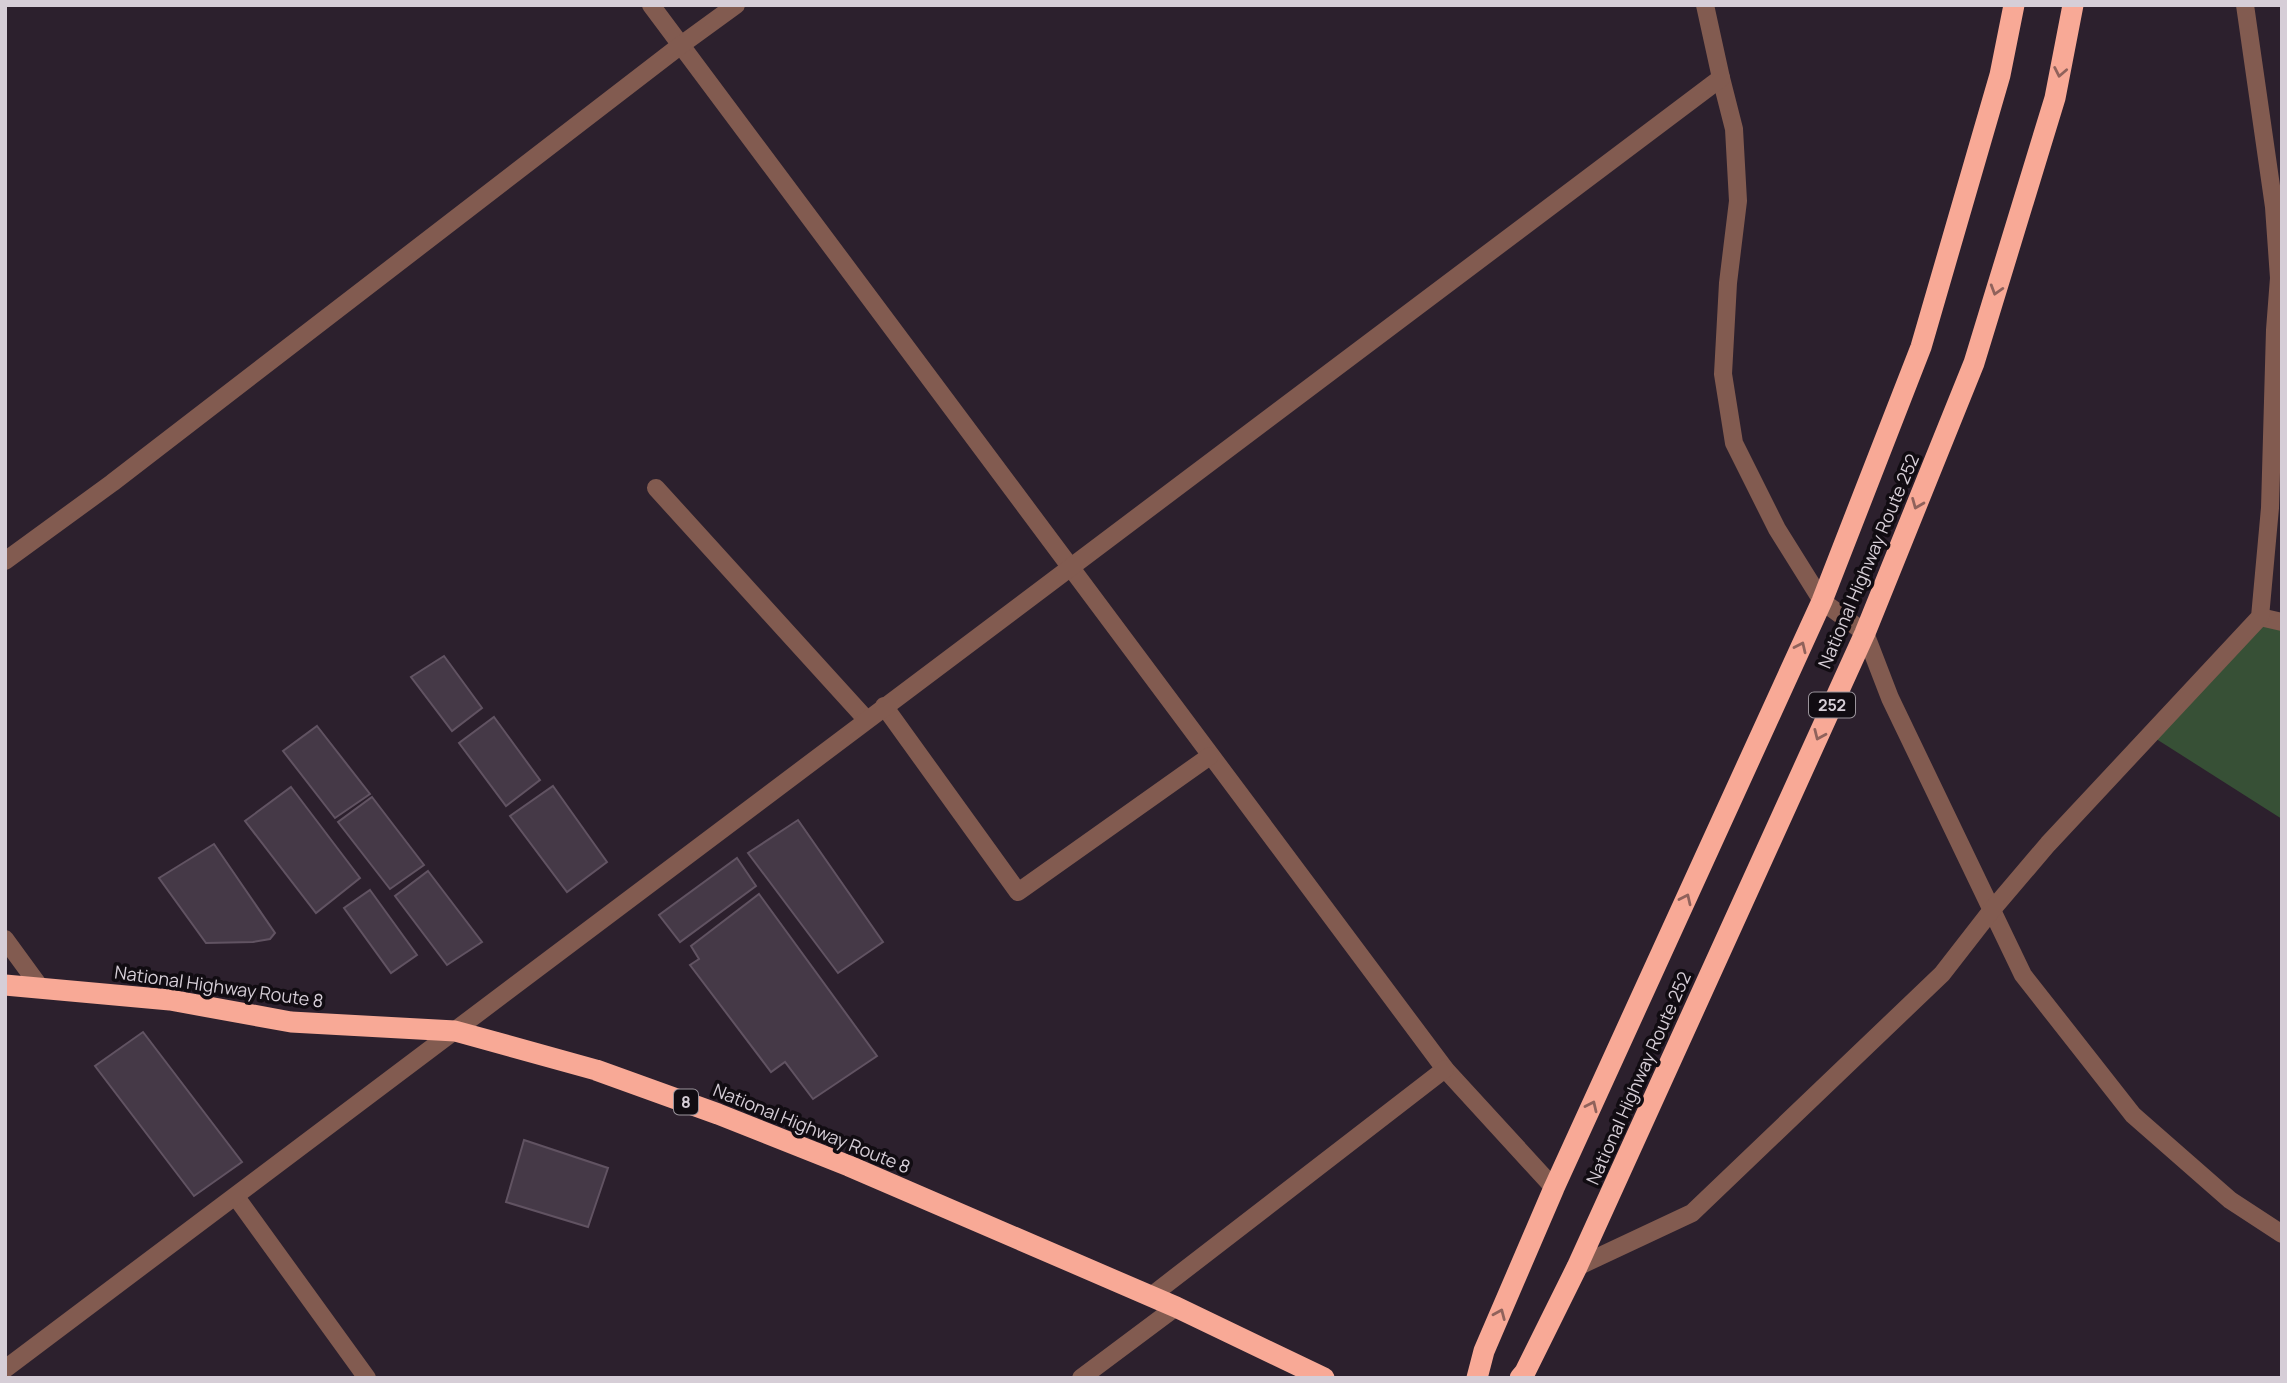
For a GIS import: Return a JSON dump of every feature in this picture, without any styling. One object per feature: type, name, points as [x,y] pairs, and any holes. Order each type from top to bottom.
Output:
[{"type":"highway","name":"National Highway Route 252","points":[[1477,1378],[1484,1351],[1554,1188],[1822,601],[1921,346],[2000,75],[2014,5]]},
{"type":"highway","name":"National Highway Route 252","points":[[1520,1378],[1577,1267],[1865,633],[1974,363],[2055,98],[2073,5]]},
{"type":"highway","name":"National Highway Route 8","points":[[5,985],[170,1000],[291,1023],[455,1031],[596,1070],[718,1114],[849,1166],[1176,1307],[1324,1378]]},
{"type":"street","points":[[651,5],[1445,1069],[1554,1188]]},
{"type":"street","points":[[5,561],[123,475],[736,5]]},
{"type":"street","points":[[1705,5],[1734,129],[1738,201],[1728,283],[1723,374],[1734,443],[1777,529],[1822,601],[1865,633],[1890,698],[2023,975],[2133,1115],[2230,1200],[2282,1234]]},
{"type":"street","points":[[1577,1267],[1692,1213],[1942,974],[2048,844],[2260,617],[2270,508],[2279,278],[2274,207],[2245,5]]},
{"type":"street","points":[[5,1368],[236,1197],[866,719],[1721,78]]},
{"type":"street","points":[[656,488],[866,719]]},
{"type":"street","points":[[2260,617],[2282,622]]},
{"type":"street","points":[[884,706],[1017,892],[1210,756]]},
{"type":"street","points":[[5,939],[40,987]]},
{"type":"street","points":[[1151,1296],[1445,1069]]},
{"type":"street","points":[[236,1197],[367,1378]]},
{"type":"street","points":[[1082,1378],[1176,1307]]},
{"type":"green space","points":[[2260,617],[2282,622],[2282,819],[2150,735]]},
{"type":"building","points":[[444,656],[482,708],[452,731],[411,677]]},
{"type":"building","points":[[494,717],[540,780],[506,806],[459,743]]},
{"type":"building","points":[[317,726],[370,794],[335,818],[283,751]]},
{"type":"building","points":[[553,786],[607,862],[567,892],[510,816]]},
{"type":"building","points":[[291,787],[360,878],[316,913],[245,821]]},
{"type":"building","points":[[372,797],[424,865],[390,889],[338,822]]},
{"type":"building","points":[[798,820],[883,942],[838,973],[748,853]]},
{"type":"building","points":[[214,844],[275,933],[270,939],[206,943],[159,878]]},
{"type":"building","points":[[737,858],[756,886],[680,942],[659,915]]},
{"type":"building","points":[[428,871],[482,942],[447,965],[395,896]]},
{"type":"building","points":[[370,890],[417,955],[391,973],[344,908]]},
{"type":"building","points":[[759,894],[877,1056],[813,1099],[785,1062],[771,1072],[690,965],[699,959],[691,946]]},
{"type":"building","points":[[143,1032],[242,1162],[194,1196],[95,1066]]},
{"type":"building","points":[[524,1140],[608,1168],[588,1227],[506,1202]]}]
